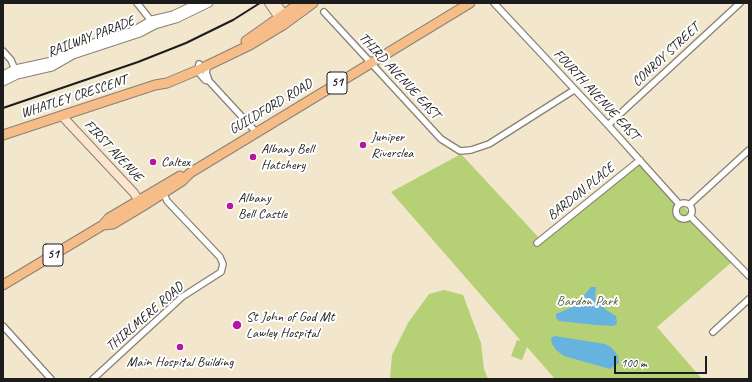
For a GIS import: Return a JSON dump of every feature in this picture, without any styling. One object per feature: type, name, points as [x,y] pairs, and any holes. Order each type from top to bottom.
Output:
[{"type":"main road","points":[[269,3],[281,15]]},
{"type":"main road","name":"WHATLEY CRESCENT","points":[[3,135],[155,85],[167,83],[202,67],[250,38],[300,3]]},
{"type":"main road","name":"WHATLEY CRESCENT","points":[[281,15],[313,3]]},
{"type":"main road","name":"GUILDFORD ROAD","points":[[3,285],[103,225],[109,218],[162,193],[182,181],[190,173],[256,132],[470,3]]},
{"type":"main road","name":"FIRST AVENUE","points":[[62,116],[141,203]]},
{"type":"main road","name":"GUILDFORD ROAD","points":[[141,203],[179,176],[190,173]]},
{"type":"street","points":[[137,3],[153,22]]},
{"type":"street","name":"RAILWAY PARADE","points":[[3,75],[52,67],[73,55],[140,33],[153,22],[173,15],[198,3]]},
{"type":"street","name":"RAILWAY PARADE","points":[[153,22],[176,19],[210,3]]},
{"type":"street","name":"FOURTH AVENUE EAST","points":[[494,3],[608,125],[679,204]]},
{"type":"street","name":"CONROY STREET","points":[[608,125],[740,3]]},
{"type":"street","name":"THIRD AVENUE EAST","points":[[324,12],[441,139],[460,151],[471,150],[489,144],[574,90]]},
{"type":"street","points":[[3,51],[11,60],[16,72]]},
{"type":"street","points":[[202,67],[206,72],[209,81]]},
{"type":"street","points":[[202,67],[205,80],[209,81],[256,132]]},
{"type":"street","name":"RAILWAY PARADE","points":[[3,82],[16,72]]},
{"type":"street","points":[[689,205],[749,150]]},
{"type":"street","name":"BARDON PLACE","points":[[537,243],[640,160]]},
{"type":"street","points":[[162,193],[166,184]]},
{"type":"street","name":"THIRLMERE ROAD","points":[[92,379],[182,297],[221,272],[224,264],[220,257],[166,201],[162,193]]},
{"type":"street","points":[[685,203],[689,205],[692,209],[690,216],[685,219],[678,217],[675,210],[679,204],[685,203]]},
{"type":"street","points":[[690,216],[749,276]]},
{"type":"street","points":[[713,332],[749,299]]},
{"type":"street","points":[[3,326],[51,379]]},
{"type":"green space","name":"Bardon Park","points":[[461,154],[541,240],[642,161],[733,261],[657,327],[702,379],[555,379],[527,347],[522,360],[511,356],[517,340],[521,341],[391,192]]},
{"type":"green space","points":[[444,290],[463,295],[481,343],[484,369],[488,379],[390,379],[392,355],[408,323],[429,294]]},
{"type":"water","points":[[591,287],[596,287],[595,298],[606,310],[616,316],[617,323],[614,326],[559,321],[556,318],[556,314],[575,306]]},
{"type":"water","points":[[555,336],[605,344],[612,348],[618,356],[619,363],[610,369],[564,356],[557,351],[552,344],[551,338]]},
{"type":"railway","points":[[3,108],[138,62],[186,43],[233,20],[260,3]]},
{"type":"place","name":"Juniper Riverslea","points":[[363,145]]},
{"type":"place","name":"Albany Bell Hatchery","points":[[253,157]]},
{"type":"place","name":"Caltex","points":[[153,162]]},
{"type":"place","name":"Albany Bell Castle","points":[[230,206]]},
{"type":"place","name":"St John of God Mt Lawley Hospital","points":[[237,325]]},
{"type":"place","name":"Main Hospital Building","points":[[180,347]]}]
